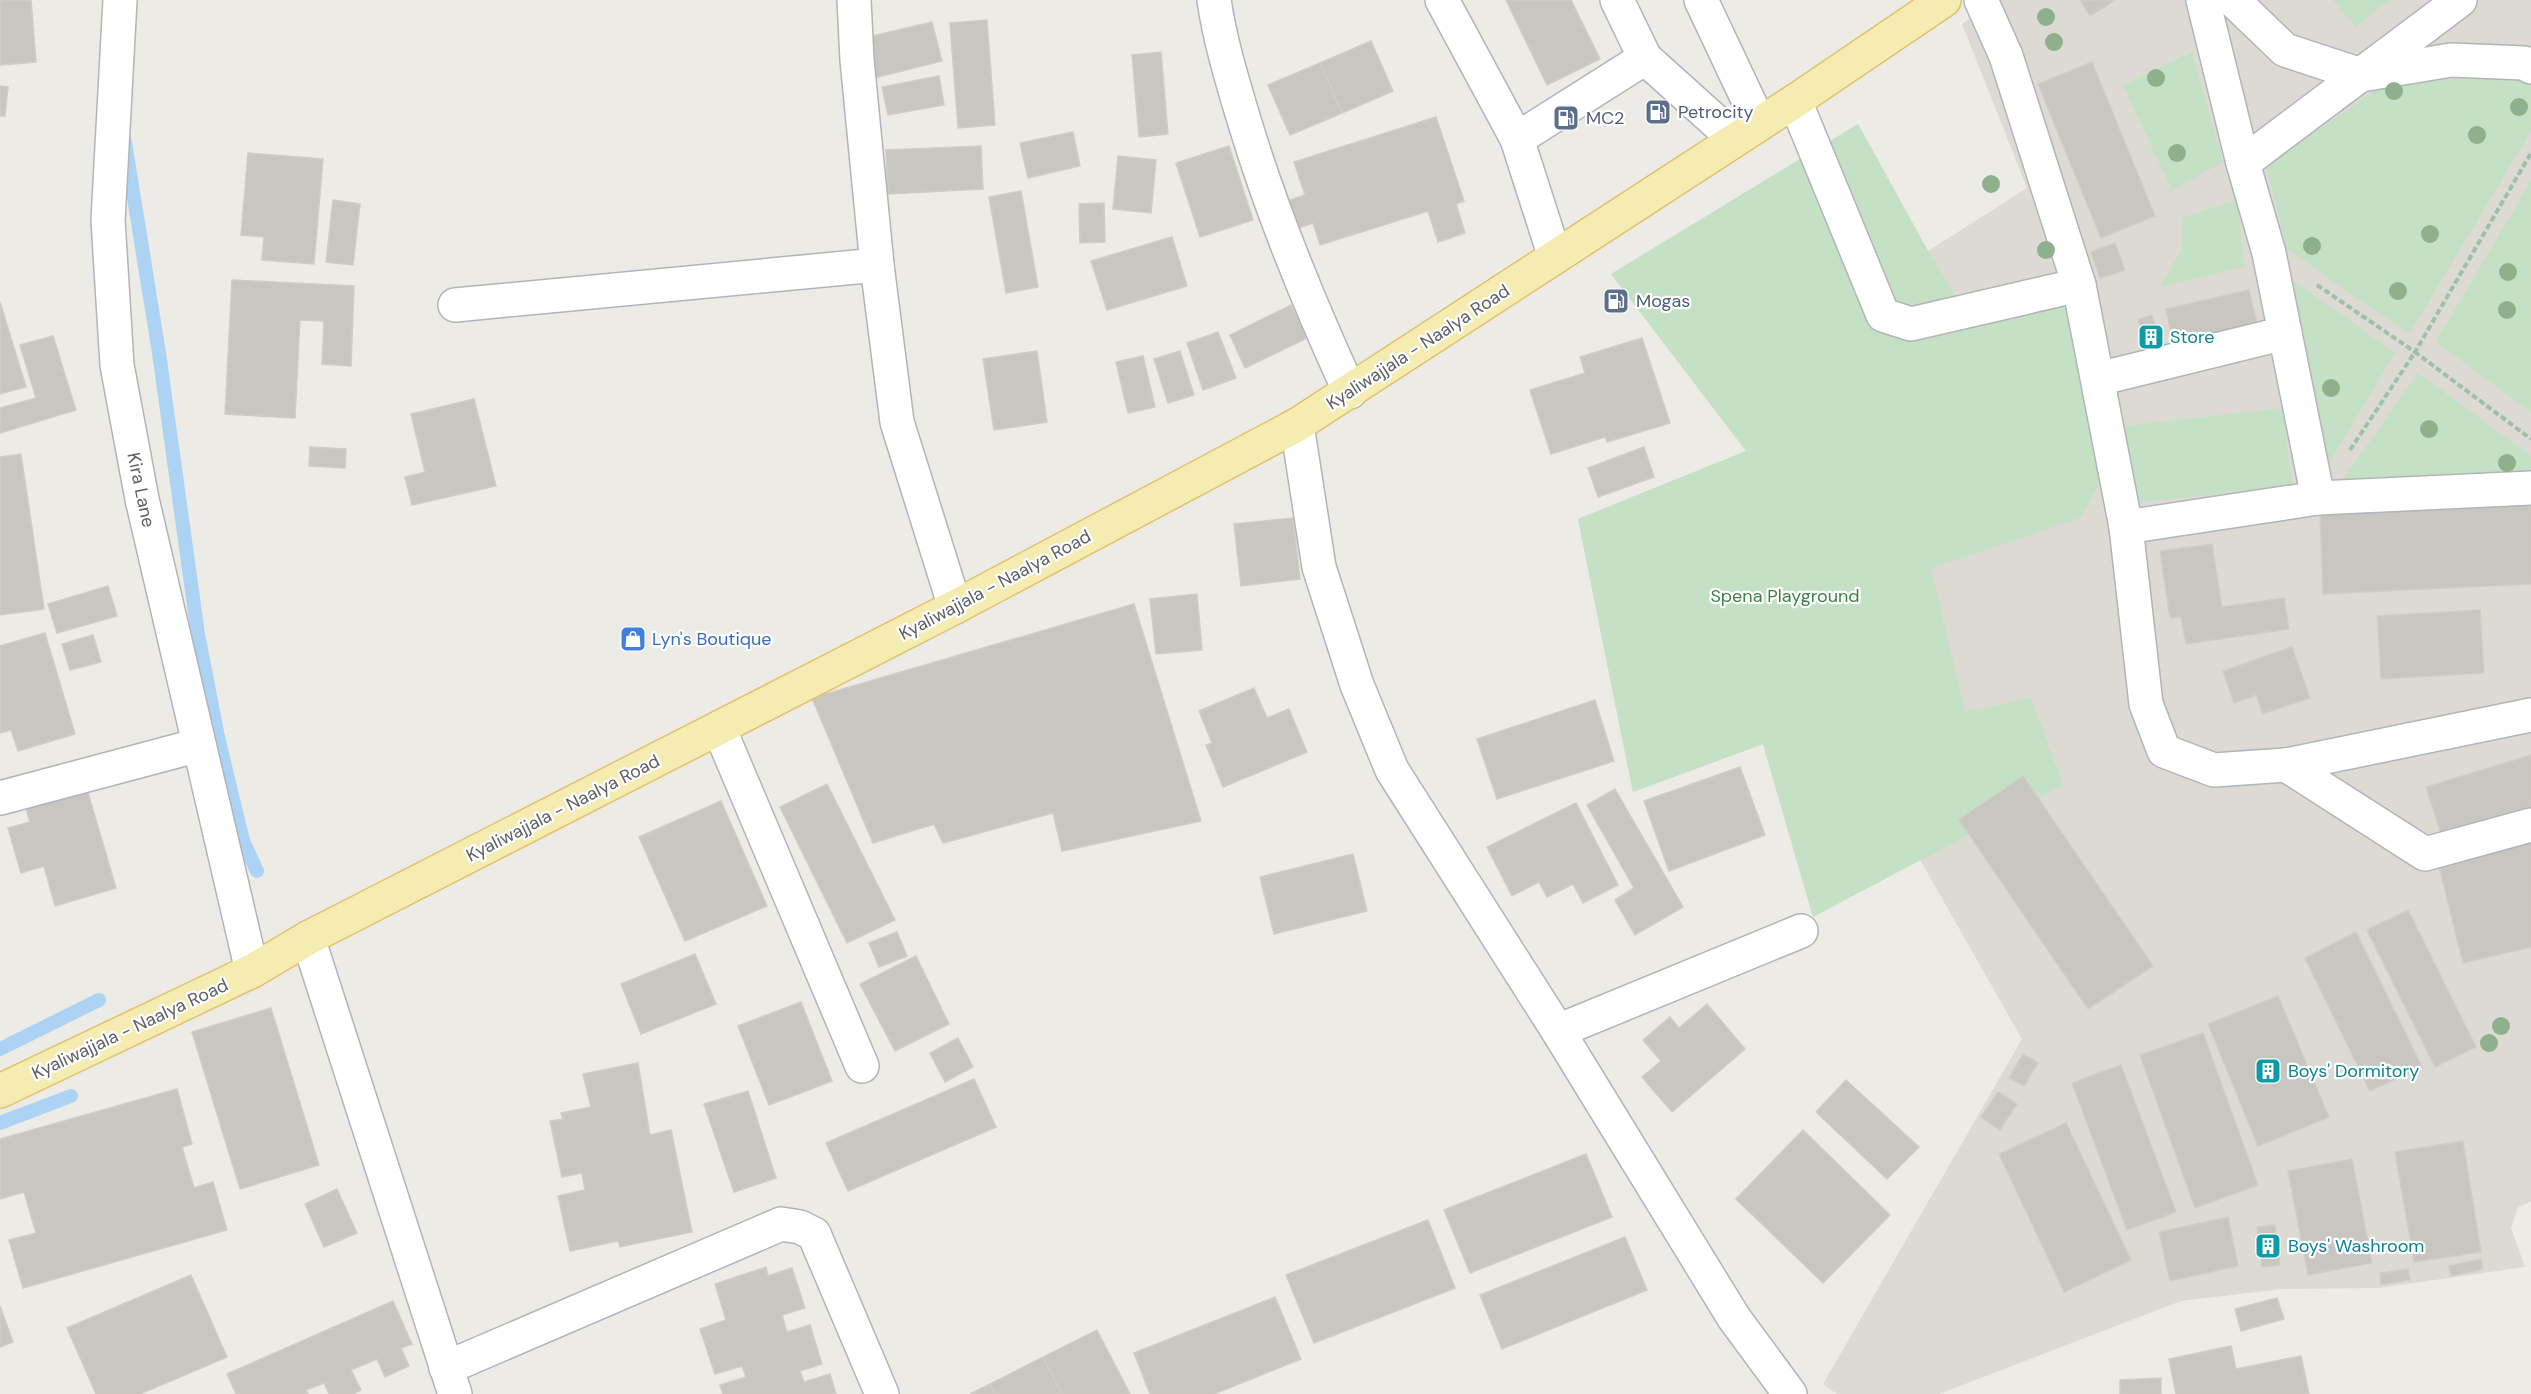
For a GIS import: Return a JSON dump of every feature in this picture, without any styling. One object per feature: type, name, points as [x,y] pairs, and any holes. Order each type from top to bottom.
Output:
[{"type":"main road","name":"Kyaliwajjala - Naalya Road","points":[[0,1091],[252,971],[308,938],[955,607],[1297,425],[1795,101],[1944,0]]},
{"type":"street","name":"Kira Lane","points":[[120,0],[108,220],[117,366],[142,499],[252,971]]},
{"type":"street","points":[[854,0],[857,60],[877,264],[897,422],[955,607]]},
{"type":"street","points":[[1214,0],[1220,38],[1264,186],[1310,303],[1350,392]]},
{"type":"street","points":[[1442,0],[1516,139],[1555,257]]},
{"type":"street","points":[[1617,0],[1645,58],[1747,131]]},
{"type":"street","points":[[1701,0],[1747,131]]},
{"type":"street","points":[[1981,0],[2006,56],[2079,285],[2126,527],[2146,704],[2164,751],[2214,770],[2286,765],[2531,715]]},
{"type":"street","points":[[2203,0],[2243,163],[2269,253],[2318,498]]},
{"type":"street","points":[[2233,0],[2285,50],[2361,75],[2451,60],[2524,63],[2531,67]]},
{"type":"street","points":[[2243,163],[2460,0]]},
{"type":"street","points":[[1516,139],[1645,58]]},
{"type":"street","points":[[1795,101],[1883,315],[1911,324],[2079,285]]},
{"type":"street","points":[[455,305],[877,264]]},
{"type":"street","points":[[2098,379],[2285,333]]},
{"type":"street","points":[[1297,425],[1319,567],[1357,685],[1392,770],[1558,1031],[1734,1318],[1790,1394]]},
{"type":"street","points":[[2126,527],[2318,498],[2531,488]]},
{"type":"street","points":[[719,728],[862,1066]]},
{"type":"street","points":[[0,798],[199,745]]},
{"type":"street","points":[[2286,765],[2425,854],[2531,825]]},
{"type":"street","points":[[1558,1031],[1801,932]]},
{"type":"street","points":[[308,938],[451,1381],[781,1224],[800,1227],[814,1234],[882,1394]]},
{"type":"path","points":[[2318,498],[2415,352],[2531,153]]},
{"type":"path","points":[[2269,253],[2415,352],[2531,439]]},
{"type":"shaded area","points":[[1996,0],[2531,0],[2531,1202],[2518,1207],[2511,1228],[2525,1267],[2379,1288],[2282,1289],[2181,1301],[1939,1394],[1837,1394],[1823,1384],[2022,1039],[1919,858],[1813,917],[1763,744],[1633,792],[1578,519],[1746,451],[1611,274],[1858,124],[1928,251],[2027,188],[1962,24]]},
{"type":"green space","points":[[2333,0],[2389,0],[2356,27]]},
{"type":"green space","points":[[2192,52],[2223,162],[2172,190],[2123,85]]},
{"type":"green space","points":[[2502,73],[2531,86],[2531,131],[2409,334],[2287,249],[2266,166],[2379,88]]},
{"type":"green space","name":"Spena Playground","points":[[1858,124],[1928,251],[1977,329],[2068,294],[2102,480],[2080,518],[1931,568],[1965,712],[2031,698],[2063,785],[1813,917],[1763,744],[1633,792],[1578,519],[1746,451],[1611,274]]},
{"type":"green space","points":[[2531,181],[2531,412],[2436,342]]},
{"type":"green space","points":[[2238,199],[2244,267],[2160,287],[2182,250],[2183,218]]},
{"type":"green space","points":[[2293,280],[2395,353],[2324,471]]},
{"type":"green space","points":[[2418,373],[2531,456],[2531,479],[2340,484]]},
{"type":"green space","points":[[2283,408],[2292,486],[2132,503],[2124,426]]},
{"type":"building","points":[[0,0],[31,0],[36,62],[0,65]]},
{"type":"building","points":[[1506,0],[1571,0],[1600,59],[1547,85]]},
{"type":"building","points":[[2080,0],[2115,0],[2090,16]]},
{"type":"building","points":[[987,20],[995,125],[958,128],[950,23]]},
{"type":"building","points":[[932,22],[942,61],[874,78],[864,38]]},
{"type":"building","points":[[1371,41],[1393,91],[1342,113],[1320,63]]},
{"type":"building","points":[[1161,52],[1168,134],[1139,137],[1132,55]]},
{"type":"building","points":[[2092,62],[2155,216],[2101,238],[2038,84]]},
{"type":"building","points":[[1320,63],[1342,113],[1290,135],[1268,85]]},
{"type":"building","points":[[939,76],[944,105],[888,115],[882,87]]},
{"type":"building","points":[[0,86],[8,87],[5,116],[0,116]]},
{"type":"building","points":[[1436,117],[1464,201],[1456,204],[1465,233],[1438,242],[1428,211],[1320,245],[1313,223],[1293,230],[1284,202],[1305,195],[1294,162]]},
{"type":"building","points":[[1073,132],[1080,166],[1028,178],[1020,143]]},
{"type":"building","points":[[981,146],[983,189],[888,194],[886,150]]},
{"type":"building","points":[[1229,146],[1253,220],[1200,237],[1176,163]]},
{"type":"building","points":[[248,153],[323,159],[314,264],[262,260],[264,237],[241,235]]},
{"type":"building","points":[[1118,156],[1156,160],[1151,213],[1113,209]]},
{"type":"building","points":[[1021,191],[1038,287],[1006,293],[989,197]]},
{"type":"building","points":[[333,200],[360,204],[353,265],[326,262]]},
{"type":"building","points":[[1104,203],[1105,242],[1080,243],[1079,204]]},
{"type":"building","points":[[1172,237],[1187,286],[1107,310],[1091,261]]},
{"type":"building","points":[[2115,243],[2125,270],[2100,278],[2091,252]]},
{"type":"building","points":[[232,280],[354,286],[351,366],[322,364],[324,321],[300,320],[295,418],[225,414]]},
{"type":"building","points":[[2249,290],[2258,327],[2174,346],[2166,309]]},
{"type":"building","points":[[0,302],[26,387],[0,394]]},
{"type":"building","points":[[1291,305],[1307,338],[1245,368],[1230,335]]},
{"type":"building","name":"Store","points":[[2152,315],[2165,356],[2151,360],[2138,319]]},
{"type":"building","points":[[1218,332],[1236,378],[1203,390],[1187,343]]},
{"type":"building","points":[[53,336],[76,410],[0,433],[0,408],[36,398],[20,345]]},
{"type":"building","points":[[1642,338],[1670,423],[1607,442],[1605,437],[1551,454],[1530,390],[1585,373],[1580,357]]},
{"type":"building","points":[[1037,351],[1047,422],[994,430],[983,359]]},
{"type":"building","points":[[1180,351],[1194,395],[1168,403],[1154,359]]},
{"type":"building","points":[[1143,356],[1155,407],[1128,413],[1116,362]]},
{"type":"building","points":[[474,399],[496,486],[412,505],[405,477],[425,472],[411,414]]},
{"type":"building","points":[[310,447],[346,449],[345,468],[309,466]]},
{"type":"building","points":[[1644,447],[1654,477],[1598,497],[1588,468]]},
{"type":"building","points":[[21,454],[44,609],[0,615],[0,457]]},
{"type":"building","points":[[2531,502],[2531,584],[2323,594],[2320,512]]},
{"type":"building","points":[[1293,518],[1300,579],[1241,586],[1234,524]]},
{"type":"building","points":[[2212,544],[2222,607],[2284,598],[2289,629],[2186,644],[2181,617],[2170,618],[2160,551]]},
{"type":"building","points":[[108,586],[117,616],[57,633],[48,604]]},
{"type":"building","points":[[1197,594],[1202,650],[1156,654],[1150,599]]},
{"type":"building","points":[[1134,604],[1201,821],[1062,851],[1053,813],[943,843],[934,824],[873,843],[812,698]]},
{"type":"building","points":[[2480,610],[2484,673],[2381,679],[2377,616]]},
{"type":"building","points":[[45,633],[75,734],[18,751],[11,730],[0,733],[0,646]]},
{"type":"building","points":[[93,635],[101,662],[70,670],[62,644]]},
{"type":"building","points":[[2292,647],[2310,698],[2263,714],[2256,695],[2234,703],[2223,671]]},
{"type":"building","points":[[1254,688],[1267,718],[1289,709],[1307,752],[1223,787],[1206,745],[1212,743],[1199,711]]},
{"type":"building","points":[[1595,700],[1614,761],[1497,799],[1477,739]]},
{"type":"building","points":[[2531,755],[2531,814],[2443,840],[2426,787]]},
{"type":"building","points":[[1740,767],[1765,835],[1669,871],[1644,801]]},
{"type":"building","points":[[2023,776],[2153,966],[2088,1009],[1959,820]]},
{"type":"building","points":[[827,784],[895,920],[847,943],[780,807]]},
{"type":"building","points":[[86,786],[116,888],[55,906],[44,866],[21,873],[8,828],[30,822],[25,805]]},
{"type":"building","points":[[1615,789],[1683,907],[1635,935],[1615,900],[1634,888],[1587,805]]},
{"type":"building","points":[[721,801],[767,906],[685,941],[639,837]]},
{"type":"building","points":[[1576,803],[1618,885],[1583,903],[1573,884],[1547,897],[1539,882],[1512,896],[1487,847]]},
{"type":"building","points":[[2531,839],[2531,947],[2463,963],[2438,862]]},
{"type":"building","points":[[1353,854],[1367,911],[1274,934],[1260,877]]},
{"type":"building","points":[[2408,910],[2476,1047],[2435,1067],[2367,930]]},
{"type":"building","points":[[897,932],[907,956],[879,967],[869,943]]},
{"type":"building","points":[[2356,932],[2422,1067],[2370,1091],[2305,958]]},
{"type":"building","points":[[695,954],[716,1004],[641,1034],[621,984]]},
{"type":"building","points":[[916,956],[949,1024],[895,1051],[860,984]]},
{"type":"building","name":"Boys' Dormitory","points":[[2278,996],[2329,1117],[2258,1146],[2208,1024]]},
{"type":"building","points":[[801,1002],[832,1081],[769,1105],[738,1026]]},
{"type":"building","points":[[1707,1004],[1745,1049],[1672,1112],[1642,1077],[1661,1061],[1643,1040],[1670,1017],[1679,1028]]},
{"type":"building","points":[[271,1008],[319,1165],[240,1189],[192,1032]]},
{"type":"building","points":[[2203,1033],[2258,1185],[2195,1208],[2140,1055]]},
{"type":"building","points":[[958,1038],[973,1067],[945,1082],[930,1053]]},
{"type":"building","points":[[2023,1054],[2038,1063],[2024,1086],[2009,1078]]},
{"type":"building","points":[[638,1063],[650,1135],[671,1130],[692,1232],[620,1247],[618,1241],[570,1251],[558,1196],[585,1190],[582,1173],[562,1177],[550,1121],[563,1119],[561,1113],[591,1107],[583,1074]]},
{"type":"building","points":[[2121,1065],[2176,1212],[2127,1230],[2072,1083]]},
{"type":"building","points":[[974,1079],[996,1127],[848,1191],[826,1143]]},
{"type":"building","points":[[1846,1080],[1919,1147],[1887,1179],[1816,1112]]},
{"type":"building","points":[[177,1089],[192,1144],[182,1147],[194,1188],[213,1182],[227,1230],[23,1288],[9,1240],[36,1233],[24,1192],[0,1199],[0,1139]]},
{"type":"building","points":[[748,1091],[776,1178],[734,1192],[704,1104]]},
{"type":"building","points":[[1998,1092],[2017,1104],[2000,1130],[1981,1117]]},
{"type":"building","points":[[2066,1123],[2131,1260],[2064,1292],[1999,1154]]},
{"type":"building","points":[[1803,1130],[1890,1215],[1823,1283],[1736,1199]]},
{"type":"building","points":[[2463,1141],[2481,1252],[2414,1262],[2395,1152]]},
{"type":"building","points":[[1586,1154],[1612,1217],[1470,1273],[1444,1210]]},
{"type":"building","points":[[2352,1159],[2372,1263],[2308,1275],[2288,1171]]},
{"type":"building","points":[[337,1189],[357,1233],[324,1247],[305,1204]]},
{"type":"building","points":[[2228,1217],[2238,1266],[2170,1281],[2159,1232]]},
{"type":"building","points":[[1428,1220],[1455,1288],[1314,1343],[1286,1275]]},
{"type":"building","name":"Boys' Washroom","points":[[2275,1225],[2280,1265],[2262,1267],[2257,1227]]},
{"type":"building","points":[[1625,1237],[1647,1290],[1502,1349],[1480,1295]]},
{"type":"building","name":"Boys' Washroom","points":[[2481,1259],[2483,1269],[2451,1276],[2449,1266]]},
{"type":"building","points":[[766,1267],[768,1276],[792,1268],[805,1308],[782,1315],[787,1332],[810,1325],[822,1364],[800,1371],[804,1382],[830,1374],[836,1394],[723,1394],[720,1385],[746,1377],[742,1366],[715,1374],[700,1329],[726,1320],[715,1284]]},
{"type":"building","name":"Boys' Washroom","points":[[2408,1269],[2410,1280],[2381,1285],[2380,1273]]},
{"type":"building","points":[[191,1275],[227,1357],[140,1394],[96,1394],[67,1328]]},
{"type":"building","points":[[1275,1297],[1301,1359],[1214,1394],[1150,1394],[1134,1353]]},
{"type":"building","points":[[2277,1298],[2284,1319],[2241,1331],[2235,1309]]},
{"type":"building","points":[[393,1301],[412,1344],[401,1348],[409,1366],[385,1377],[377,1359],[351,1370],[361,1390],[353,1394],[329,1394],[324,1383],[306,1390],[308,1394],[236,1394],[227,1374]]},
{"type":"building","points":[[0,1306],[13,1342],[0,1347]]},
{"type":"building","points":[[1097,1330],[1130,1394],[1062,1394],[1043,1357]]},
{"type":"building","points":[[2231,1346],[2236,1369],[2301,1356],[2309,1394],[2176,1394],[2169,1359]]},
{"type":"building","points":[[1043,1357],[1062,1394],[995,1394],[990,1384]]},
{"type":"building","points":[[2161,1378],[2161,1394],[2120,1394],[2120,1380]]},
{"type":"building","points":[[990,1384],[995,1394],[970,1394]]},
{"type":"waterway","points":[[125,142],[159,353],[198,634],[218,737],[243,841],[257,871]]},
{"type":"waterway","points":[[0,1049],[99,1000]]},
{"type":"waterway","points":[[0,1123],[71,1096]]},
{"type":"place","name":"Petrocity","points":[[1658,112]]},
{"type":"place","name":"MC2","points":[[1566,118]]},
{"type":"place","name":"Mogas","points":[[1616,301]]},
{"type":"place","name":"Store","points":[[2151,337]]},
{"type":"place","name":"Lyn's Boutique","points":[[633,639]]},
{"type":"place","name":"Boys' Dormitory","points":[[2268,1071]]},
{"type":"place","name":"Boys' Washroom","points":[[2268,1246]]}]
